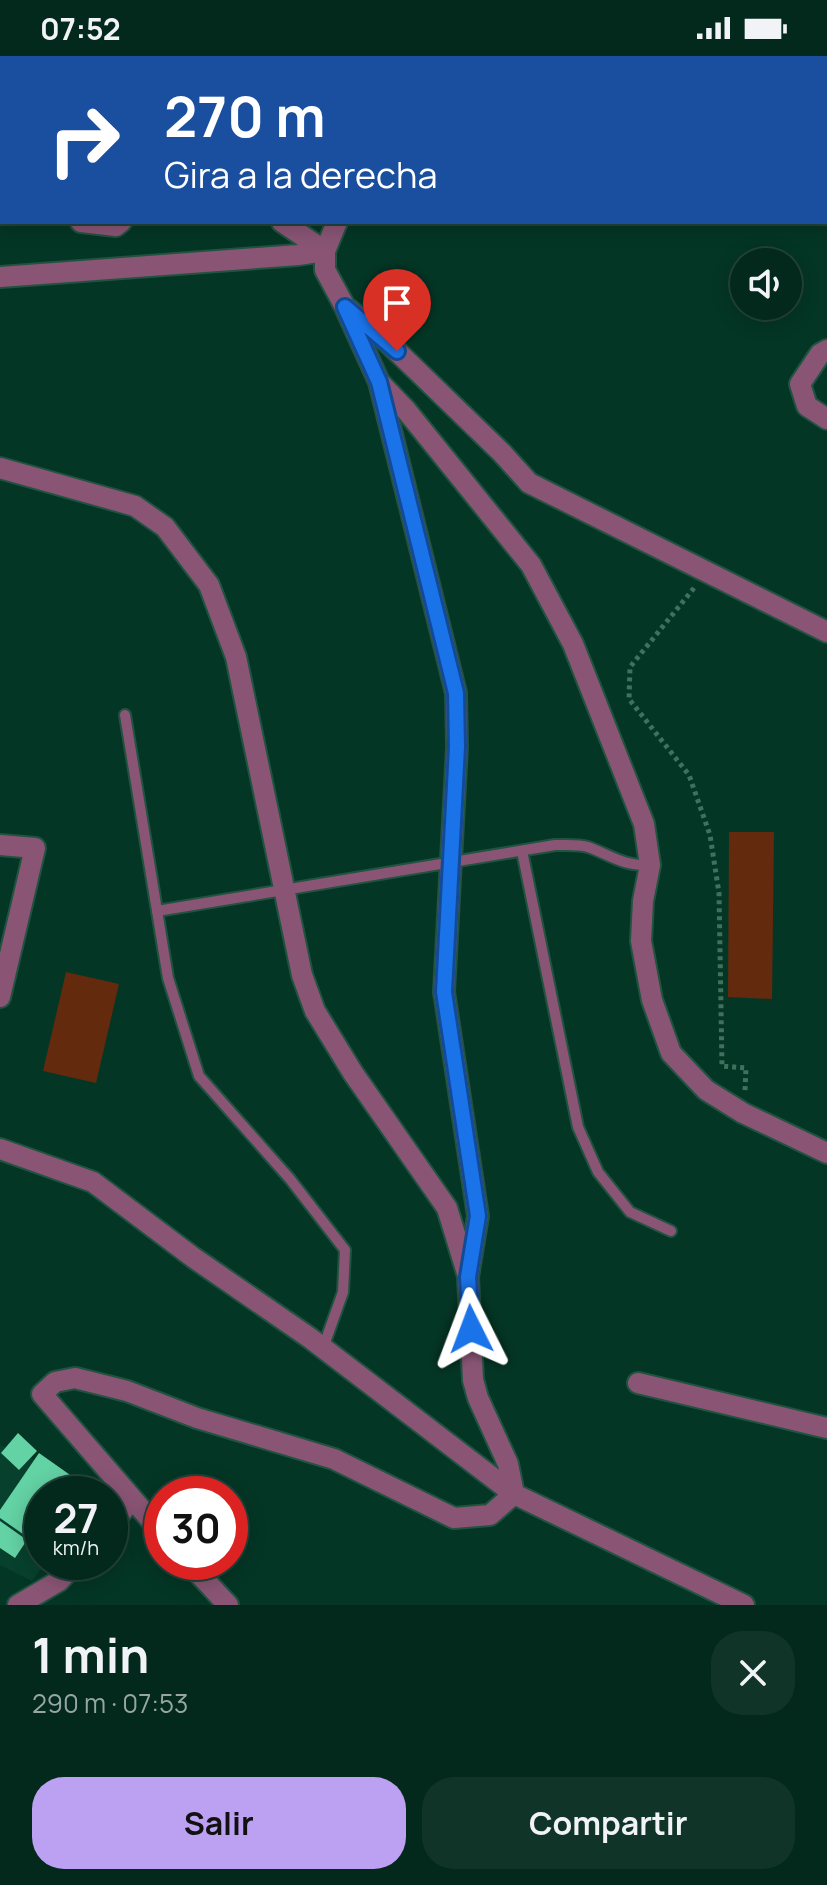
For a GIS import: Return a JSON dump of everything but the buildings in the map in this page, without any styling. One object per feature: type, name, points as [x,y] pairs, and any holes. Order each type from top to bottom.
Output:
[{"type":"street","points":[[98,224],[118,224]]},
{"type":"street","points":[[284,224],[325,260],[379,382],[456,693],[457,747],[444,992],[478,1216],[468,1277],[473,1380],[508,1464],[514,1494]]},
{"type":"street","points":[[325,260],[336,224]]},
{"type":"street","points":[[0,277],[325,260]]},
{"type":"street","points":[[345,307],[376,331],[529,483],[827,632]]},
{"type":"street","points":[[827,350],[820,354],[800,384],[807,406],[827,419]]},
{"type":"street","points":[[379,382],[406,410],[531,565],[573,644],[644,824],[650,865],[643,901],[641,941],[652,1000],[671,1053],[706,1090],[743,1113],[827,1153]]},
{"type":"street","points":[[0,468],[135,506],[165,527],[209,585],[236,657],[302,975],[315,1011],[353,1073],[447,1208],[468,1277]]},
{"type":"street","points":[[0,845],[35,848],[6,948],[0,997]]},
{"type":"street","points":[[0,1149],[93,1182],[194,1258],[323,1348],[514,1494],[744,1605]]},
{"type":"street","points":[[144,1513],[42,1394],[55,1382],[75,1378],[127,1391],[197,1418],[334,1459],[454,1518],[490,1515],[514,1494]]},
{"type":"street","points":[[638,1383],[827,1428]]},
{"type":"street","points":[[128,1505],[132,1500]]},
{"type":"street","points":[[18,1605],[60,1580]]},
{"type":"street","points":[[205,1580],[228,1605]]},
{"type":"lane","points":[[125,715],[168,978],[199,1076],[290,1179],[345,1250],[343,1292],[323,1348]]},
{"type":"lane","points":[[157,911],[555,845],[585,846],[620,862],[635,866],[650,865]]},
{"type":"lane","points":[[522,851],[578,1127],[598,1172],[630,1212],[671,1231]]},
{"type":"path","points":[[706,570],[630,667],[629,699],[689,775],[710,835],[719,893],[722,1066],[746,1068],[743,1113]]},
{"type":"shaded area","points":[[729,832],[774,832],[772,999],[728,997]]},
{"type":"shaded area","points":[[66,972],[119,984],[96,1083],[43,1071]]},
{"type":"shaded area","points":[[0,1445],[71,1476],[24,1476],[24,1577],[0,1565]]},
{"type":"route","points":[[397,351],[345,307],[379,382],[456,693],[457,747],[444,992],[478,1216],[468,1277],[471,1329]]}]
